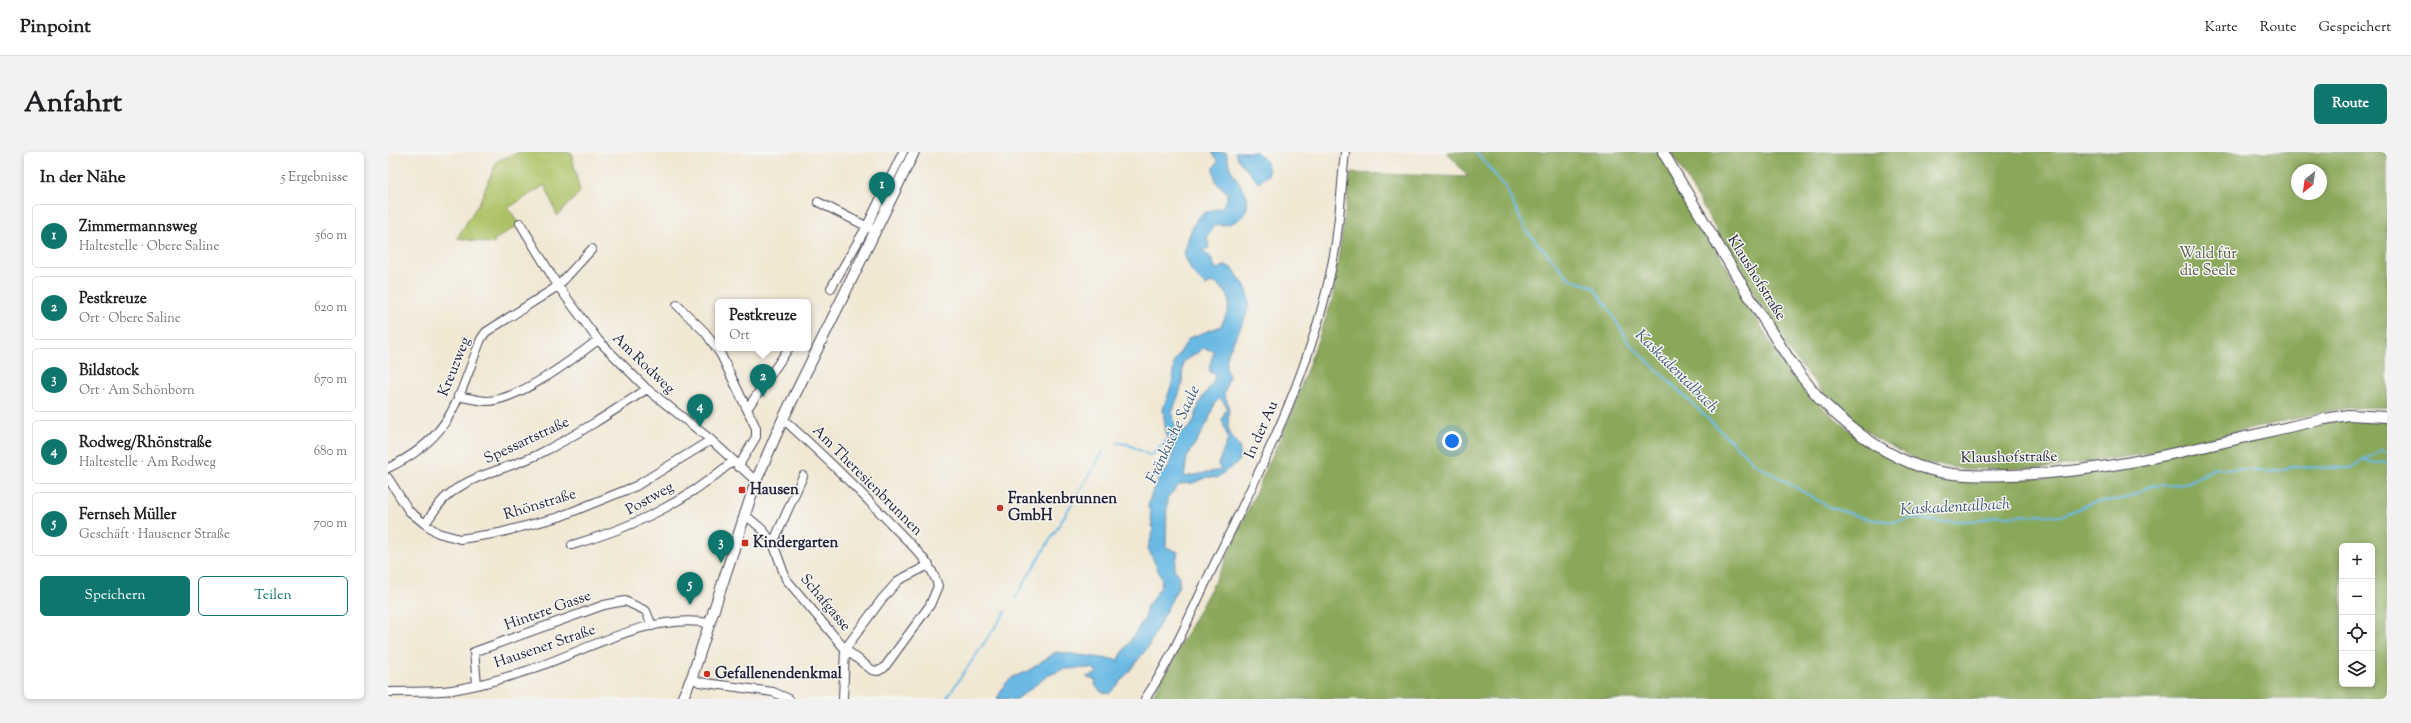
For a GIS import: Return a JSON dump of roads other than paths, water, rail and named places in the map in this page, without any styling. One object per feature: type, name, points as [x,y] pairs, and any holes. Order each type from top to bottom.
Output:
[{"type":"main road","points":[[682,699],[692,677],[756,481],[783,419],[872,229],[914,152]]},
{"type":"main road","name":"Klaushofstraße","points":[[1663,152],[1732,268],[1792,362],[1813,391],[1849,425],[1870,440],[1920,466],[1963,476],[2046,474],[2145,461],[2348,415],[2387,417]]},
{"type":"street","points":[[831,288],[872,229],[903,152]]},
{"type":"street","name":"In der Au","points":[[1145,699],[1178,639],[1254,482],[1298,382],[1314,338],[1333,260],[1345,152]]},
{"type":"street","points":[[818,202],[872,229]]},
{"type":"street","name":"Am Rodweg","points":[[520,223],[558,286],[598,340],[647,390],[711,440],[735,464],[756,481]]},
{"type":"street","points":[[558,286],[592,249]]},
{"type":"street","name":"Kreuzweg","points":[[388,468],[406,460],[432,440],[445,424],[458,396],[480,339],[486,332],[558,286]]},
{"type":"street","points":[[677,304],[705,332],[715,346]]},
{"type":"street","points":[[458,396],[486,401],[502,397],[536,383],[559,370],[598,340]]},
{"type":"street","points":[[718,351],[756,428],[756,437],[735,464]]},
{"type":"street","points":[[747,409],[787,351]]},
{"type":"street","name":"Spessartstraße","points":[[425,524],[439,503],[452,491],[470,482],[537,455],[587,429],[647,390]]},
{"type":"street","name":"Am Theresienbrunnen","points":[[783,419],[817,449],[929,565],[938,586],[933,598],[884,668],[878,671],[872,670],[845,649]]},
{"type":"street","name":"Rhönstraße","points":[[388,478],[409,511],[438,532],[460,539],[499,533],[559,517],[636,486],[711,440]]},
{"type":"street","name":"Postweg","points":[[572,545],[614,532],[650,516],[735,464]]},
{"type":"street","points":[[773,543],[803,476]]},
{"type":"street","name":"Schafgasse","points":[[744,514],[762,529],[773,543],[786,579],[845,649],[843,699]]},
{"type":"street","points":[[845,649],[882,599],[899,580],[929,565]]},
{"type":"street","name":"Hintere Gasse","points":[[478,684],[474,652],[604,606],[625,602],[646,611],[652,626]]},
{"type":"street","name":"Hausener Straße","points":[[388,692],[447,690],[478,684],[527,671],[591,645],[652,626],[692,620],[709,623]]},
{"type":"street","points":[[692,677],[705,683],[773,692],[789,699]]},
{"type":"water","name":"Fränkische Saale","points":[[1212,152],[1226,152],[1230,168],[1247,196],[1248,202],[1245,212],[1239,219],[1228,224],[1213,227],[1207,237],[1209,248],[1203,250],[1211,258],[1216,269],[1226,266],[1233,270],[1246,289],[1249,299],[1245,318],[1227,358],[1226,367],[1229,376],[1224,394],[1229,406],[1229,433],[1240,448],[1239,461],[1217,478],[1207,477],[1193,483],[1180,484],[1167,498],[1166,547],[1178,552],[1174,570],[1179,574],[1179,585],[1148,647],[1109,694],[1100,691],[1095,685],[1096,680],[1086,677],[1096,674],[1097,672],[1092,668],[1064,669],[1047,676],[1017,699],[997,699],[1005,684],[1013,677],[1028,671],[1056,652],[1118,660],[1146,616],[1146,608],[1160,588],[1162,579],[1148,548],[1153,532],[1150,510],[1148,508],[1150,497],[1157,484],[1159,468],[1161,471],[1166,471],[1171,462],[1173,447],[1166,433],[1163,409],[1172,384],[1174,362],[1189,338],[1221,326],[1229,307],[1228,296],[1225,292],[1213,282],[1206,286],[1192,272],[1184,254],[1196,221],[1204,213],[1223,206],[1227,199],[1227,193],[1216,182],[1213,168],[1218,162]],"holes":[[[1203,348],[1214,351],[1209,368],[1211,373],[1215,373],[1214,381],[1202,398],[1192,424],[1185,431],[1179,433],[1177,432],[1172,413],[1182,385],[1183,362],[1193,356],[1192,353],[1196,354]],[[1220,398],[1227,407],[1222,419],[1228,439],[1218,464],[1221,470],[1184,477],[1187,457],[1208,422],[1214,404]]]},
{"type":"water","points":[[1235,152],[1257,152],[1264,159],[1267,165],[1268,175],[1258,183],[1239,161]]},
{"type":"waterway","name":"Kaskadentalbach","points":[[1476,152],[1506,188],[1525,229],[1570,279],[1593,287],[1607,306],[1629,343],[1754,463],[1829,507],[1868,519],[1894,522],[1914,518],[1941,522],[1982,520],[1995,516],[2064,515],[2091,503],[2128,498],[2150,486],[2185,484],[2215,468],[2271,472],[2291,467],[2350,468],[2381,450],[2387,452]]},
{"type":"waterway","name":"Fränkische Saale","points":[[1117,443],[1127,444],[1151,456],[1166,441],[1173,439]]},
{"type":"waterway","points":[[1015,598],[1103,452]]},
{"type":"waterway","points":[[2364,461],[2387,463]]},
{"type":"waterway","points":[[946,699],[1006,611]]},
{"type":"place","name":"Zimmermannsweg","points":[[882,205]]},
{"type":"place","name":"Pestkreuze","points":[[763,397]]},
{"type":"place","name":"Rodweg/Rhönstraße","points":[[700,427]]},
{"type":"place","name":"Hausen","points":[[742,490]]},
{"type":"place","name":"Frankenbrunnen GmbH","points":[[1000,508]]},
{"type":"place","name":"Kindergarten","points":[[745,543]]},
{"type":"place","name":"Bildstock","points":[[721,563]]},
{"type":"place","name":"Fernseh Müller","points":[[690,605]]},
{"type":"place","name":"Gefallenendenkmal","points":[[707,674]]},
{"type":"park label","name":"Wald für die Seele","points":[[2208,262]]}]
